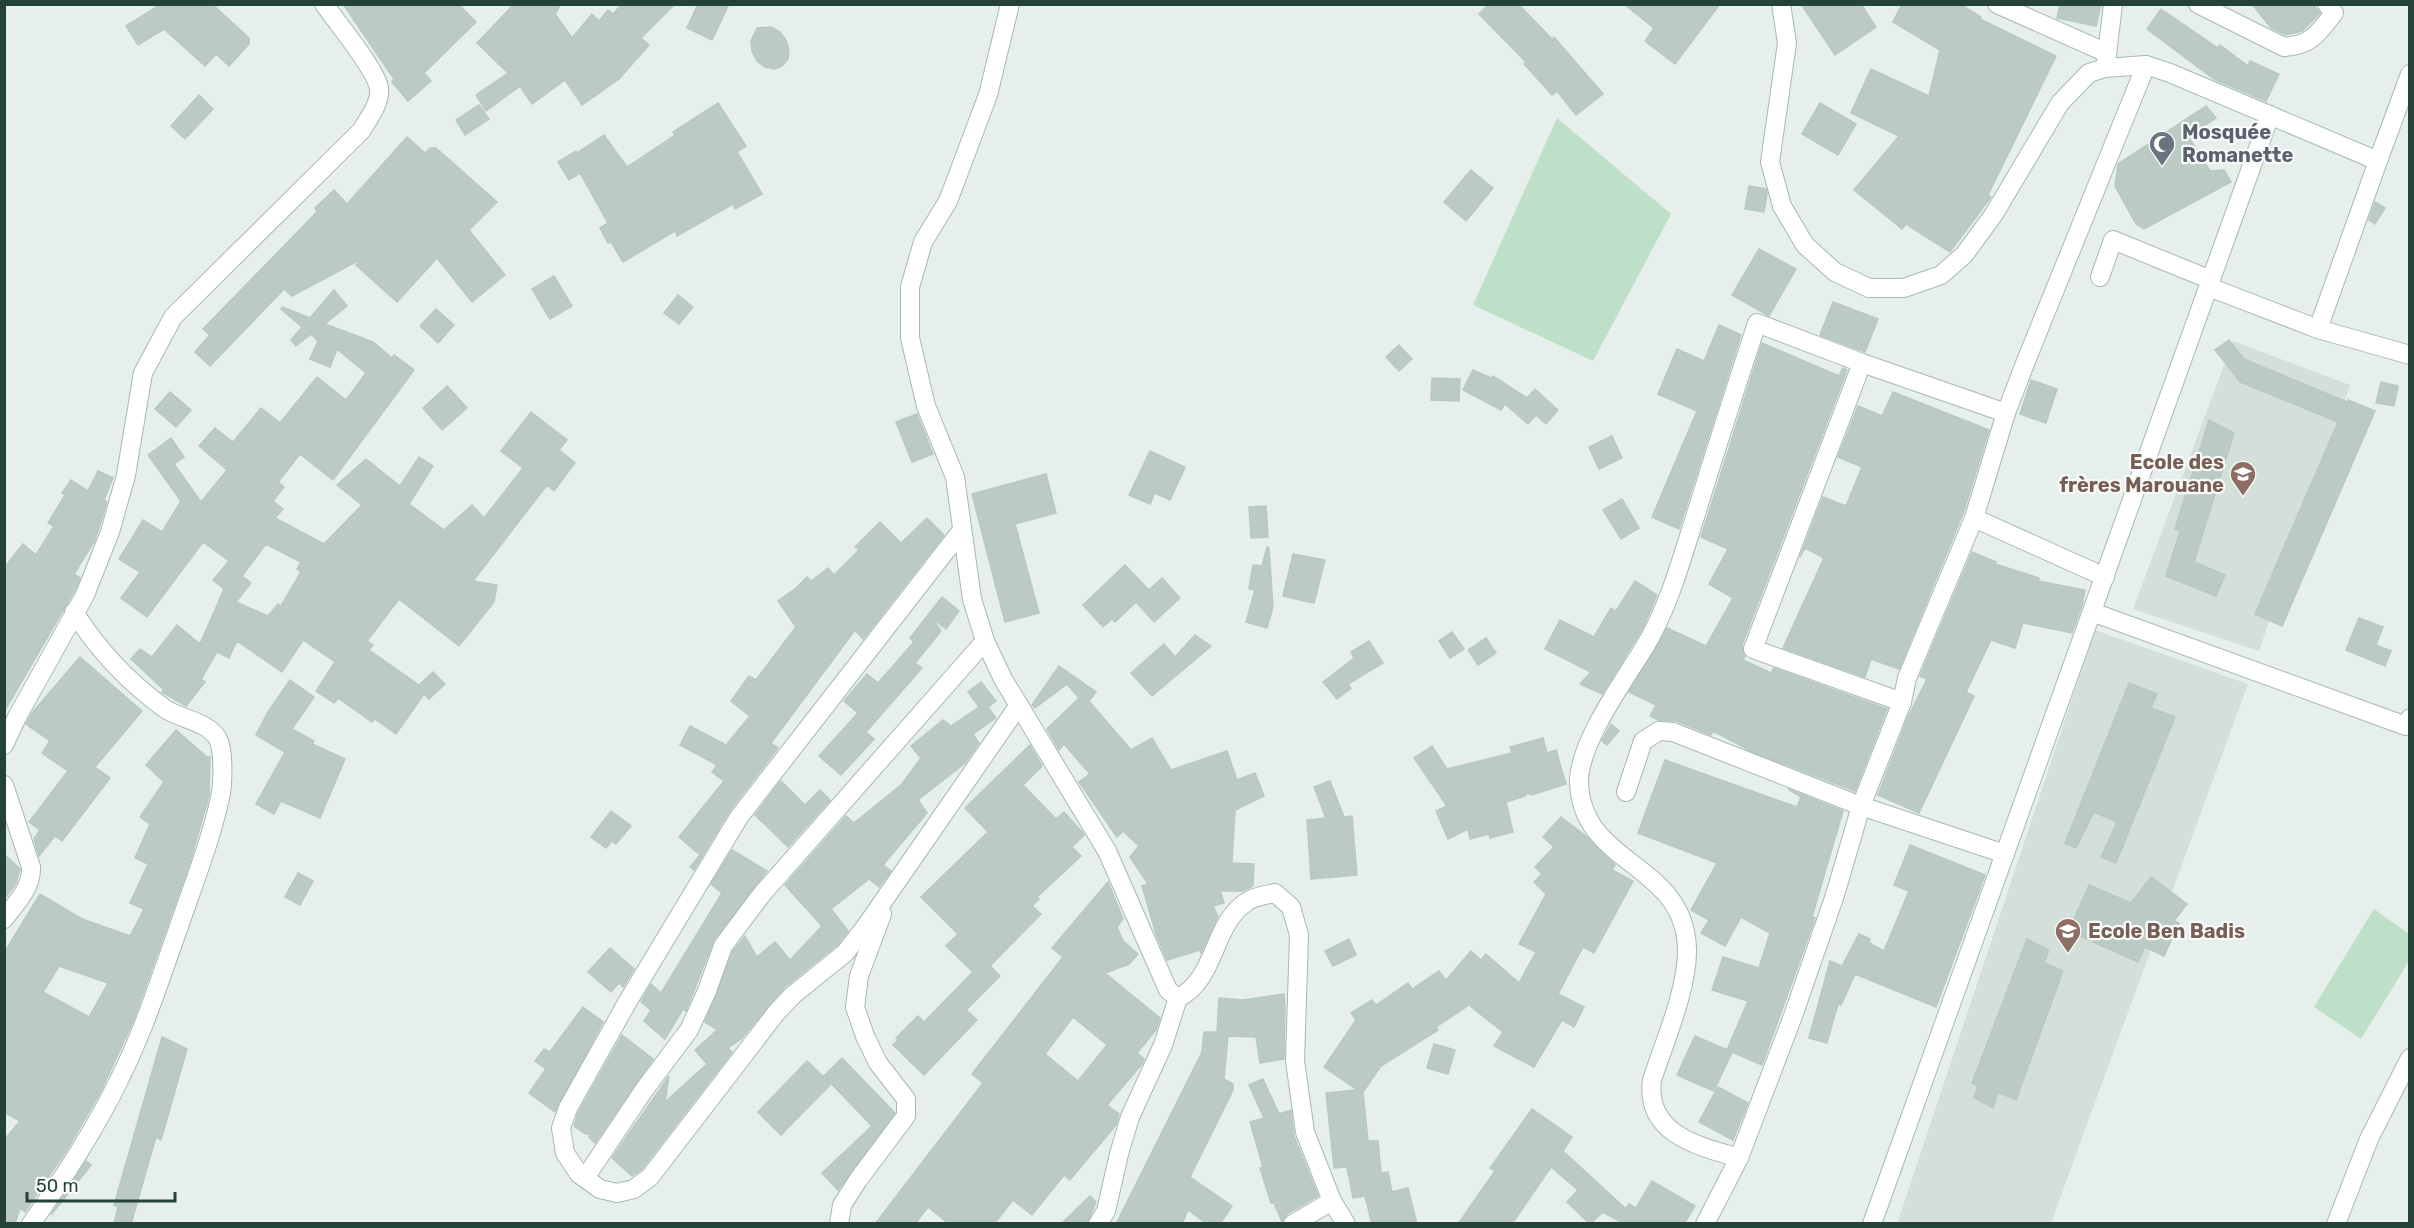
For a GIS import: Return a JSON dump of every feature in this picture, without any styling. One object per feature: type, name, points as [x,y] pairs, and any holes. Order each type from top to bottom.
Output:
[{"type":"street","points":[[4,745],[17,717],[85,595],[110,532],[126,475],[143,373],[173,317],[361,131],[375,108],[379,89],[374,75],[324,4]]},
{"type":"street","points":[[1010,4],[988,94],[948,201],[923,242],[910,287],[910,338],[926,406],[955,477],[972,598],[985,641],[1019,705],[1107,851],[1168,990],[1178,998]]},
{"type":"street","points":[[1781,4],[1787,43],[1770,162],[1782,206],[1805,245],[1836,272],[1869,288],[1904,288],[1941,275],[1964,255],[1994,214],[2060,103],[2089,73],[2106,61],[2113,4]]},
{"type":"street","points":[[1997,4],[2106,61],[2146,65],[2170,73],[2378,161]]},
{"type":"street","points":[[2198,4],[2284,47],[2299,46],[2312,39],[2334,13],[2327,4]]},
{"type":"street","points":[[1704,1224],[1738,1158],[1793,1016],[1835,895],[1861,806],[1902,702],[1907,678],[1974,518],[2006,413],[2146,65]]},
{"type":"street","points":[[2318,330],[2378,161],[2405,95],[2409,74]]},
{"type":"street","points":[[1872,1224],[2270,115]]},
{"type":"street","points":[[2100,277],[2113,240],[2318,330],[2409,355]]},
{"type":"street","points":[[1738,1158],[1687,1142],[1665,1125],[1655,1109],[1650,1094],[1652,1080],[1683,984],[1688,949],[1683,923],[1674,901],[1653,880],[1599,837],[1589,823],[1582,805],[1579,780],[1584,755],[1601,719],[1651,637],[1677,572],[1757,323],[1862,363],[2006,413]]},
{"type":"street","points":[[1862,363],[1753,650],[1902,702]]},
{"type":"street","points":[[1974,518],[2105,577]]},
{"type":"street","points":[[962,530],[739,817],[628,1001],[568,1108],[561,1128],[565,1153],[579,1174],[600,1189],[617,1193],[634,1189],[650,1177],[776,1013],[793,995],[845,953],[886,899],[1019,705]]},
{"type":"street","points":[[31,1224],[90,1132],[119,1080],[152,1003],[201,864],[221,796],[222,759],[218,739],[206,728],[166,709],[136,685],[106,658],[74,612]]},
{"type":"street","points":[[2092,612],[2406,726],[2409,718]]},
{"type":"street","points":[[585,1178],[644,1090],[689,1030],[707,991],[718,956],[729,938],[770,886],[985,641]]},
{"type":"street","points":[[1626,792],[1643,741],[1659,731],[1673,732],[1861,806],[2005,854]]},
{"type":"street","points":[[4,785],[31,867],[31,877],[28,886],[4,919]]},
{"type":"street","points":[[1098,1224],[1106,1211],[1130,1117],[1163,1045],[1178,998],[1189,993],[1200,979],[1232,915],[1249,900],[1275,893],[1291,907],[1299,935],[1295,1061],[1305,1132],[1332,1202],[1346,1224]]},
{"type":"street","points":[[839,1224],[842,1205],[858,1179],[906,1116],[906,1099],[878,1063],[855,1007],[859,976],[886,899]]},
{"type":"street","points":[[2336,1224],[2369,1139],[2409,1058]]},
{"type":"street","points":[[1293,1224],[1332,1202]]},
{"type":"shaded area","name":"Ecole des frères Marouane","points":[[2233,341],[2350,385],[2259,651],[2133,609]]},
{"type":"shaded area","name":"Ecole Ben Badis","points":[[2095,630],[2248,684],[2051,1223],[1897,1224]]},
{"type":"green space","points":[[1557,118],[1671,214],[1593,361],[1473,305]]},
{"type":"green space","points":[[2374,909],[2409,934],[2409,961],[2361,1039],[2314,1007]]},
{"type":"building","points":[[161,4],[212,4],[249,38],[249,44],[229,66],[216,54],[205,66],[164,29],[138,45],[126,26]]},
{"type":"building","points":[[343,4],[458,4],[476,22],[424,73],[431,81],[408,101],[392,82],[394,79]]},
{"type":"building","points":[[514,4],[561,4],[555,14],[572,38],[592,14],[599,21],[608,10],[613,14],[622,4],[675,4],[641,38],[649,45],[619,79],[582,105],[565,80],[532,104],[520,86],[486,111],[476,95],[508,73],[477,43]]},
{"type":"building","points":[[698,4],[729,4],[712,40],[687,28]]},
{"type":"building","points":[[1489,4],[1518,4],[1552,39],[1554,37],[1603,94],[1576,115],[1557,91],[1552,95],[1524,64],[1526,62],[1479,14]]},
{"type":"building","points":[[1624,4],[1720,4],[1675,64],[1645,41],[1654,28]]},
{"type":"building","points":[[1801,4],[1861,4],[1876,27],[1835,55]]},
{"type":"building","points":[[1902,4],[1960,4],[1981,17],[1980,19],[2056,56],[1988,195],[1991,197],[1950,252],[1906,224],[1902,229],[1854,190],[1899,136],[1851,113],[1871,69],[1929,96],[1940,50],[1893,22]]},
{"type":"building","points":[[2060,4],[2101,4],[2096,26],[2057,18]]},
{"type":"building","points":[[2252,4],[2313,4],[2320,13],[2302,31],[2286,35],[2271,28]]},
{"type":"building","points":[[2161,9],[2218,48],[2220,45],[2248,66],[2250,61],[2279,74],[2266,101],[2214,79],[2147,29]]},
{"type":"building","points":[[771,27],[780,32],[789,50],[788,59],[782,66],[774,69],[765,67],[757,61],[752,51],[751,41],[757,28]]},
{"type":"building","points":[[199,95],[213,109],[185,139],[171,126]]},
{"type":"building","points":[[718,103],[746,146],[737,152],[762,194],[735,209],[733,204],[677,236],[675,231],[623,262],[600,228],[608,223],[580,173],[569,180],[558,162],[576,151],[577,153],[604,135],[627,167],[675,135],[673,132]]},
{"type":"building","points":[[1820,103],[1856,124],[1838,155],[1802,134]]},
{"type":"building","points":[[479,105],[489,119],[465,135],[456,120]]},
{"type":"building","name":"Mosquée Romanette","points":[[2206,106],[2216,118],[2188,136],[2210,171],[2224,170],[2231,182],[2144,229],[2136,224],[2115,186],[2118,164]]},
{"type":"building","points":[[407,137],[425,153],[430,148],[436,148],[497,202],[469,230],[505,275],[472,302],[437,258],[397,302],[356,265],[363,258],[292,296],[284,289],[210,366],[195,352],[210,335],[203,329],[317,212],[315,208],[334,190],[347,204]]},
{"type":"building","points":[[1471,170],[1493,188],[1466,221],[1444,202]]},
{"type":"building","points":[[1749,186],[1766,189],[1764,212],[1745,209]]},
{"type":"building","points":[[2375,202],[2385,208],[2375,224],[2369,220]]},
{"type":"building","points":[[1759,249],[1796,269],[1769,316],[1732,295]]},
{"type":"building","points":[[554,276],[572,306],[550,319],[532,289]]},
{"type":"building","points":[[334,290],[347,306],[325,324],[373,342],[392,358],[394,355],[414,370],[333,480],[300,454],[278,482],[284,487],[273,501],[283,509],[275,518],[324,544],[362,505],[337,485],[366,459],[400,486],[419,457],[433,466],[409,504],[444,530],[472,505],[484,518],[523,468],[501,451],[531,412],[567,440],[559,450],[575,463],[554,491],[547,485],[473,581],[497,585],[494,602],[459,646],[399,599],[367,641],[373,645],[369,650],[419,685],[433,672],[445,684],[429,699],[424,694],[396,734],[375,719],[372,722],[338,698],[334,703],[316,691],[335,662],[303,640],[282,672],[237,641],[229,658],[217,652],[201,679],[205,682],[186,706],[162,692],[164,690],[131,659],[140,649],[152,657],[177,625],[200,644],[224,589],[213,580],[229,561],[203,542],[147,617],[121,598],[140,572],[119,559],[143,520],[162,532],[181,501],[148,455],[171,438],[184,457],[174,464],[201,502],[227,470],[199,446],[215,428],[233,442],[261,408],[280,423],[317,377],[346,400],[366,373],[337,349],[330,367],[310,359],[318,341],[311,334],[296,346],[291,340],[302,327],[281,309],[282,307],[310,318]],"holes":[[[266,544],[301,562],[297,569],[301,572],[281,606],[278,604],[268,616],[236,602],[251,583],[242,576]]]},
{"type":"building","points":[[678,295],[693,307],[679,324],[664,313]]},
{"type":"building","points":[[1833,302],[1878,319],[1865,352],[1820,335]]},
{"type":"building","points":[[436,309],[454,325],[438,343],[420,326]]},
{"type":"building","points":[[1719,325],[1741,335],[1679,529],[1652,517],[1697,411],[1658,394],[1677,349],[1704,361]]},
{"type":"building","points":[[2229,340],[2244,359],[2347,402],[2348,400],[2375,411],[2282,626],[2255,614],[2338,422],[2240,382],[2215,350]]},
{"type":"building","points":[[1762,343],[1839,376],[1843,368],[1847,370],[1742,645],[1745,656],[1743,660],[1771,673],[1774,668],[1887,709],[1855,791],[1753,752],[1713,731],[1711,735],[1677,721],[1658,720],[1650,716],[1656,705],[1629,692],[1667,628],[1706,646],[1733,598],[1709,584],[1728,549],[1701,537]]},
{"type":"building","points":[[1399,345],[1412,359],[1399,371],[1386,357]]},
{"type":"building","points":[[1473,370],[1491,378],[1493,376],[1527,398],[1535,389],[1558,410],[1546,424],[1536,415],[1528,424],[1505,404],[1501,410],[1463,390]]},
{"type":"building","points":[[1432,378],[1460,379],[1459,401],[1431,400]]},
{"type":"building","points":[[2031,380],[2057,389],[2046,423],[2020,414]]},
{"type":"building","points":[[2381,382],[2398,386],[2394,406],[2376,403]]},
{"type":"building","points":[[447,386],[467,408],[442,430],[423,408]]},
{"type":"building","points":[[170,392],[191,410],[176,427],[155,409]]},
{"type":"building","points":[[1893,392],[1989,430],[1964,511],[1899,669],[1871,659],[1865,677],[1783,648],[1824,558],[1805,548],[1800,557],[1823,497],[1846,506],[1862,467],[1838,457],[1858,406],[1882,416]]},
{"type":"building","points":[[917,414],[933,454],[912,462],[896,422]]},
{"type":"building","points":[[2209,420],[2234,433],[2194,562],[2225,575],[2216,596],[2166,576],[2180,531],[2175,529]]},
{"type":"building","points":[[1612,436],[1622,458],[1599,469],[1589,447]]},
{"type":"building","points":[[1150,451],[1185,467],[1170,500],[1155,493],[1150,504],[1129,495]]},
{"type":"building","points":[[98,471],[113,478],[104,500],[107,502],[94,542],[74,574],[80,578],[4,712],[4,568],[23,544],[36,555],[54,526],[48,523],[65,495],[62,493],[71,480],[88,491]]},
{"type":"building","points":[[1046,474],[1056,513],[1015,524],[1039,613],[1005,622],[972,494]]},
{"type":"building","points":[[1622,499],[1639,528],[1621,539],[1603,510]]},
{"type":"building","points":[[1266,506],[1268,537],[1251,538],[1249,507]]},
{"type":"building","points":[[927,518],[944,535],[863,639],[855,630],[771,743],[778,748],[730,810],[694,870],[690,867],[700,855],[679,837],[724,781],[712,772],[717,765],[680,745],[690,726],[726,745],[750,716],[731,701],[749,676],[756,680],[796,627],[778,601],[807,577],[811,581],[828,568],[834,575],[859,550],[855,547],[880,522],[901,543]]},
{"type":"building","points":[[1267,547],[1269,548],[1273,607],[1267,628],[1246,622],[1255,590],[1249,589],[1253,565],[1262,566]]},
{"type":"building","points":[[1972,552],[1996,562],[1995,564],[2039,578],[2038,581],[2085,590],[2082,605],[2072,633],[2023,623],[2015,648],[1991,640],[1966,692],[1974,696],[1919,813],[1878,795],[1908,717],[1927,679],[1920,676]]},
{"type":"building","points":[[1293,554],[1325,560],[1314,603],[1283,596]]},
{"type":"building","points":[[1125,565],[1149,590],[1162,578],[1180,598],[1154,622],[1136,602],[1115,622],[1112,619],[1103,627],[1083,605]]},
{"type":"building","points":[[1635,581],[1657,595],[1643,628],[1602,694],[1580,684],[1591,672],[1545,649],[1560,620],[1594,637],[1611,608],[1616,611]]},
{"type":"building","points":[[942,597],[959,611],[946,629],[932,618],[941,631],[915,663],[922,668],[866,732],[874,739],[841,775],[819,756],[858,713],[844,701],[867,674],[878,683],[914,642],[910,638]]},
{"type":"building","points":[[2359,618],[2383,627],[2376,645],[2391,651],[2385,666],[2346,650]]},
{"type":"building","points":[[1452,632],[1464,649],[1450,658],[1439,641]]},
{"type":"building","points":[[1195,635],[1211,646],[1152,696],[1131,673],[1164,644],[1175,657]]},
{"type":"building","points":[[1486,638],[1496,653],[1478,665],[1468,650]]},
{"type":"building","points":[[1369,641],[1383,663],[1348,684],[1351,688],[1337,699],[1323,682],[1354,658],[1351,652]]},
{"type":"building","points":[[80,657],[142,711],[95,767],[110,778],[62,841],[55,836],[39,856],[34,839],[40,830],[29,822],[68,771],[42,753],[50,741],[26,724],[32,713]]},
{"type":"building","points":[[1059,666],[1096,692],[1089,701],[1131,750],[1152,738],[1171,770],[1227,751],[1237,780],[1255,773],[1264,796],[1235,810],[1232,863],[1254,864],[1253,886],[1242,891],[1220,891],[1224,903],[1213,906],[1218,916],[1201,953],[1200,950],[1167,960],[1156,934],[1142,886],[1148,884],[1130,857],[1139,846],[1123,831],[1117,837],[1079,782],[1090,774],[1064,744],[1059,750],[1047,729],[1079,698],[1067,684],[1035,708],[1032,705]]},
{"type":"building","points":[[290,680],[314,697],[292,729],[314,741],[312,744],[345,759],[320,818],[281,801],[274,814],[256,804],[285,752],[256,735],[268,712]]},
{"type":"building","points":[[981,682],[996,701],[988,707],[996,718],[973,734],[979,743],[965,763],[918,800],[927,813],[883,865],[891,871],[879,887],[869,879],[831,909],[848,931],[837,945],[785,987],[741,1039],[728,1048],[732,1052],[642,1169],[632,1176],[612,1158],[669,1076],[665,1102],[707,1064],[695,1050],[717,1030],[705,1022],[733,951],[745,936],[757,957],[775,942],[790,960],[822,926],[785,885],[846,816],[854,823],[902,784],[921,758],[911,746],[943,720],[951,726],[979,707],[968,692]]},
{"type":"building","points":[[2129,683],[2157,694],[2151,708],[2175,717],[2116,863],[2101,857],[2117,822],[2094,812],[2076,848],[2065,843]]},
{"type":"building","points":[[1611,724],[1619,731],[1607,745],[1602,741]]},
{"type":"building","points":[[176,730],[207,757],[210,757],[209,796],[190,862],[133,1022],[100,1093],[68,1148],[25,1212],[20,1208],[15,1224],[4,1224],[4,1140],[20,1121],[4,1112],[4,953],[40,894],[82,919],[130,936],[144,909],[130,903],[148,864],[135,858],[150,824],[140,817],[164,782],[146,765]],"holes":[[[59,966],[108,983],[89,1017],[43,992]]]},
{"type":"building","points":[[1543,738],[1547,753],[1556,750],[1566,784],[1532,795],[1527,793],[1525,796],[1506,802],[1513,832],[1490,838],[1489,834],[1470,839],[1468,829],[1448,839],[1436,811],[1447,806],[1414,758],[1432,746],[1447,769],[1512,753],[1510,747]]},
{"type":"building","points":[[1030,745],[1042,766],[1023,785],[1056,819],[1064,812],[1082,832],[1084,835],[1072,847],[1081,856],[1037,897],[1039,899],[1032,906],[1041,914],[990,966],[1000,976],[966,1010],[977,1020],[924,1075],[893,1045],[898,1040],[896,1038],[918,1016],[924,1022],[973,972],[946,946],[958,934],[921,897],[988,832],[965,808]]},
{"type":"building","points":[[1665,760],[1797,807],[1801,797],[1788,789],[1843,811],[1812,917],[1815,918],[1762,1065],[1732,1052],[1714,1091],[1677,1075],[1695,1036],[1727,1050],[1748,1001],[1712,990],[1723,957],[1759,968],[1770,933],[1741,917],[1725,946],[1701,933],[1709,920],[1691,910],[1717,863],[1638,833]]},
{"type":"building","points":[[781,781],[805,805],[820,790],[830,800],[788,847],[755,815]]},
{"type":"building","points":[[1330,781],[1344,817],[1352,816],[1357,875],[1311,879],[1307,820],[1326,818],[1314,787]]},
{"type":"building","points":[[611,811],[631,826],[616,844],[612,841],[606,848],[591,837]]},
{"type":"building","points":[[1561,817],[1586,836],[1615,865],[1612,870],[1633,881],[1594,953],[1583,947],[1558,994],[1584,1007],[1574,1027],[1562,1020],[1534,1067],[1494,1046],[1503,1032],[1469,1005],[1436,1027],[1438,1030],[1381,1066],[1363,1092],[1368,1141],[1378,1141],[1381,1173],[1388,1172],[1392,1192],[1408,1188],[1417,1224],[1372,1224],[1365,1196],[1353,1198],[1347,1167],[1334,1168],[1326,1093],[1357,1090],[1324,1067],[1356,1020],[1351,1013],[1372,1000],[1376,1005],[1408,983],[1412,989],[1439,971],[1446,980],[1471,951],[1481,960],[1486,954],[1519,983],[1536,952],[1519,944],[1546,894],[1534,882],[1542,874],[1535,867],[1554,847],[1543,837]]},
{"type":"building","points":[[1910,845],[1985,875],[1936,1007],[1855,974],[1841,1005],[1838,1004],[1827,1043],[1809,1038],[1830,961],[1842,966],[1859,934],[1870,939],[1869,943],[1884,951],[1909,891],[1894,885]]},
{"type":"building","points":[[732,850],[767,871],[714,940],[686,1011],[683,1009],[665,1039],[644,1021],[651,1010],[641,1002],[651,984],[661,993],[722,893],[711,884]]},
{"type":"building","points":[[4,854],[20,869],[16,883],[4,900]]},
{"type":"building","points":[[298,873],[313,881],[300,905],[285,897]]},
{"type":"building","points":[[2151,877],[2187,904],[2174,921],[2179,923],[2164,956],[2145,947],[2138,962],[2069,931],[2089,885],[2131,903]]},
{"type":"building","points":[[1108,882],[1123,919],[1117,927],[1123,941],[1138,954],[1129,964],[1105,973],[1160,1018],[1156,1030],[1137,1053],[1144,1059],[1142,1064],[1107,1105],[1119,1114],[1116,1125],[1070,1180],[1064,1175],[1032,1215],[1013,1200],[994,1224],[949,1224],[928,1207],[915,1224],[875,1224],[983,1083],[972,1074],[1063,957],[1052,948]],"holes":[[[1073,1017],[1107,1045],[1078,1081],[1045,1054]]]},
{"type":"building","points":[[1349,939],[1356,955],[1333,966],[1325,951]]},
{"type":"building","points":[[2027,939],[2049,950],[2044,963],[2063,971],[2016,1100],[1998,1092],[1993,1108],[1974,1098],[1978,1086],[1972,1083]]},
{"type":"building","points":[[610,948],[634,969],[623,987],[619,983],[611,992],[588,972]]},
{"type":"building","points":[[1284,994],[1284,1059],[1260,1063],[1256,1037],[1228,1036],[1224,1079],[1233,1084],[1233,1090],[1190,1177],[1232,1206],[1220,1224],[1207,1224],[1188,1210],[1182,1224],[1116,1224],[1202,1052],[1204,1032],[1217,1032],[1219,998],[1243,1000]]},
{"type":"building","points":[[583,1007],[603,1022],[555,1112],[529,1093],[546,1069],[535,1061],[544,1049],[550,1052]]},
{"type":"building","points":[[622,1035],[653,1059],[595,1143],[589,1137],[590,1134],[585,1134],[574,1126],[578,1113]]},
{"type":"building","points":[[162,1037],[187,1049],[161,1140],[156,1137],[131,1224],[114,1224],[118,1207],[114,1205]]},
{"type":"building","points":[[1434,1044],[1455,1050],[1448,1074],[1427,1068]]},
{"type":"building","points":[[842,1058],[895,1113],[838,1190],[822,1173],[872,1126],[824,1076]]},
{"type":"building","points":[[807,1061],[831,1084],[781,1135],[758,1112]]},
{"type":"building","points":[[1263,1079],[1279,1114],[1291,1110],[1294,1136],[1318,1196],[1287,1214],[1282,1222],[1274,1203],[1271,1203],[1260,1168],[1263,1167],[1250,1122],[1264,1118],[1249,1085]]},
{"type":"building","points":[[1718,1087],[1748,1103],[1733,1140],[1699,1122]]},
{"type":"building","points":[[1532,1109],[1572,1137],[1563,1151],[1626,1209],[1629,1204],[1636,1208],[1652,1181],[1695,1206],[1684,1224],[1618,1224],[1619,1221],[1603,1212],[1590,1224],[1567,1202],[1578,1190],[1551,1167],[1512,1224],[1458,1224],[1495,1171],[1490,1168]]},
{"type":"building","points":[[86,1161],[91,1165],[51,1215],[64,1195]]},
{"type":"building","points":[[1090,1196],[1096,1202],[1087,1224],[1061,1224]]},
{"type":"place","name":"Mosquée Romanette","points":[[2162,167]]},
{"type":"place","name":"Ecole des frères Marouane","points":[[2243,497]]},
{"type":"place","name":"Ecole Ben Badis","points":[[2068,954]]}]
